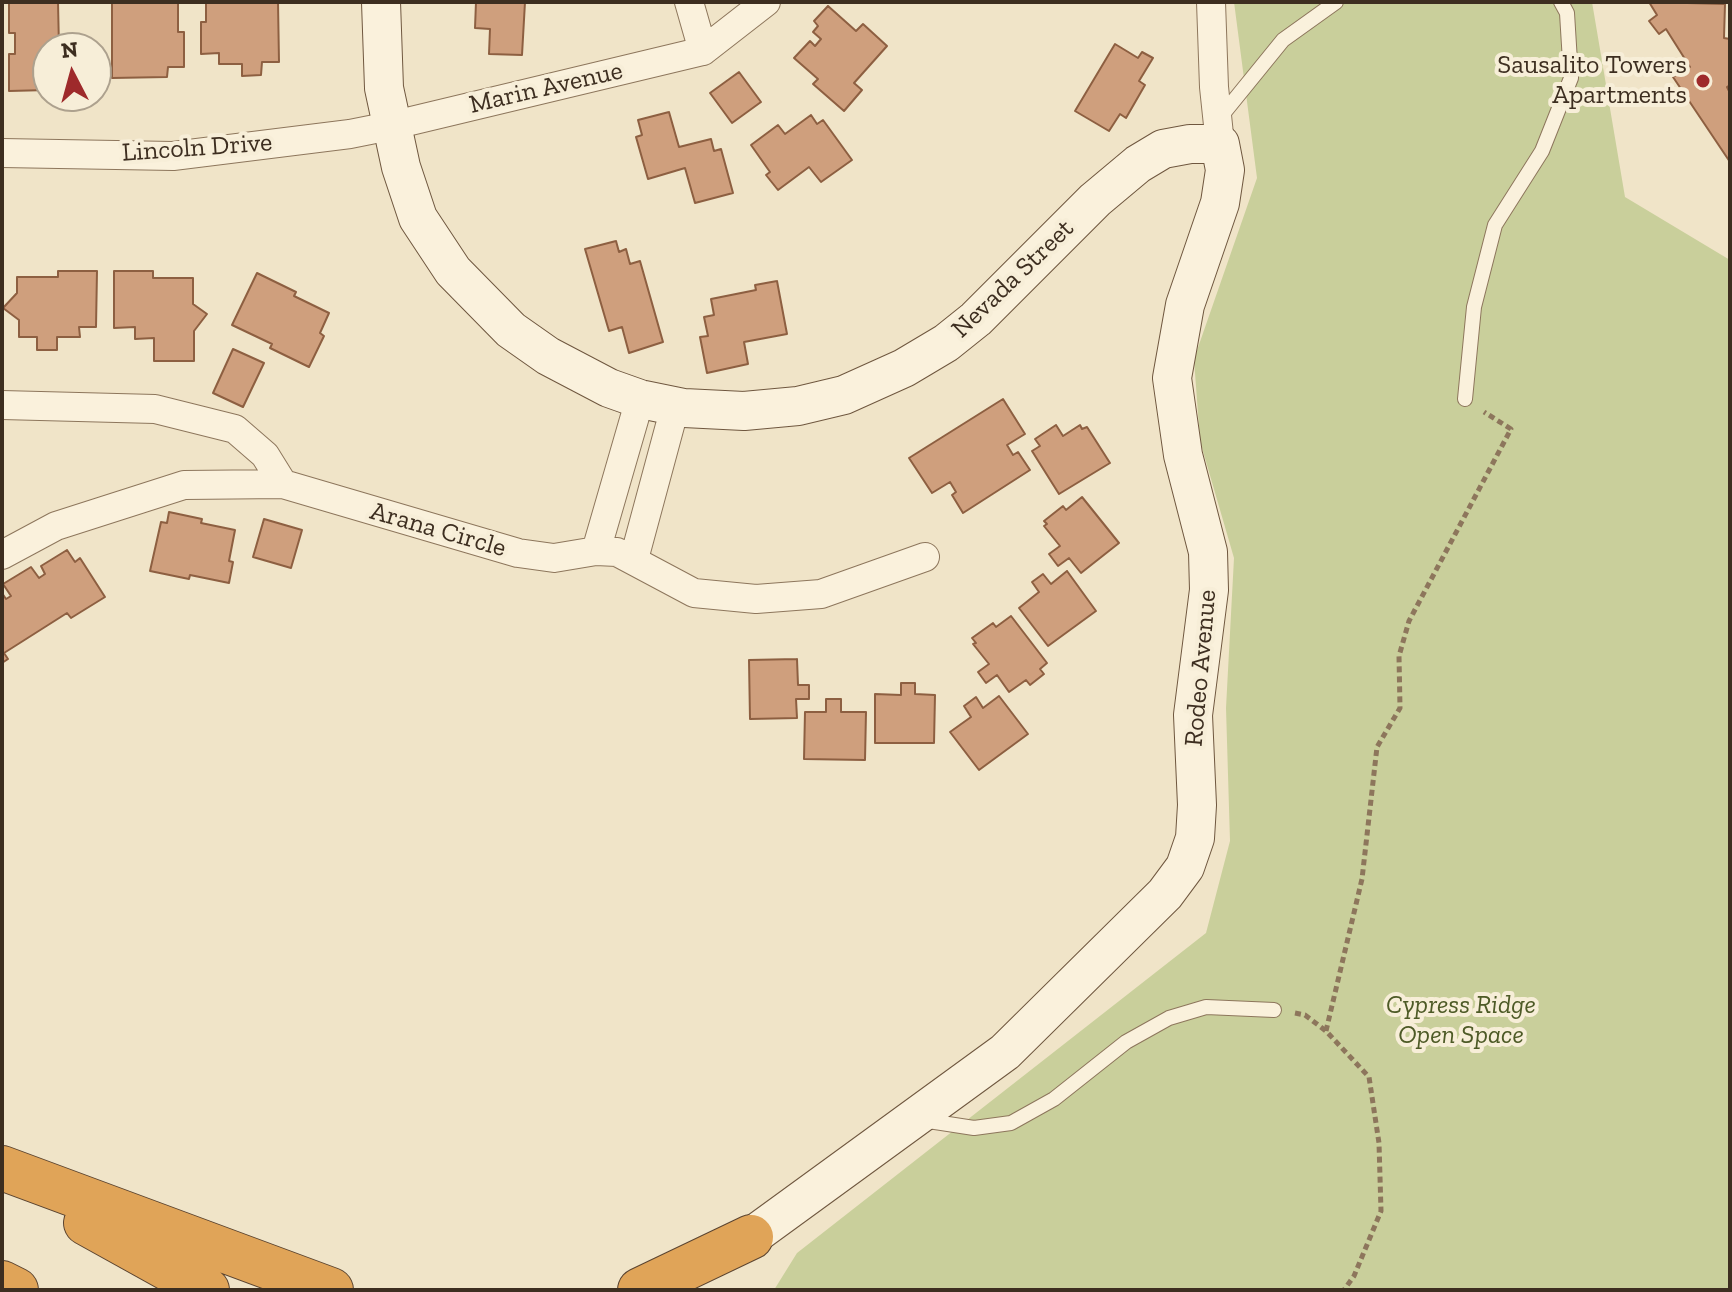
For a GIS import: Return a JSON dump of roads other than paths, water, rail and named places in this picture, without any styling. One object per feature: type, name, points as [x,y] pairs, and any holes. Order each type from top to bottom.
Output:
[{"type":"highway","points":[[2,1168],[331,1290]]},
{"type":"highway","points":[[2,1181],[207,1290]]},
{"type":"highway","points":[[640,1290],[751,1237]]},
{"type":"highway","points":[[709,1290],[751,1237]]},
{"type":"highway","points":[[2,1283],[16,1290]]},
{"type":"street","name":"Nevada Street","points":[[381,2],[384,88],[390,126],[418,218],[453,271],[511,330],[548,356],[609,388],[658,403],[744,411],[798,406],[844,395],[904,368],[946,343],[976,319],[1095,200],[1138,164],[1163,149],[1190,144],[1219,132]]},
{"type":"street","points":[[689,2],[703,51]]},
{"type":"street","name":"Marin Avenue","points":[[390,126],[703,51],[766,2]]},
{"type":"street","name":"Rodeo Avenue","points":[[751,1237],[1005,1052],[1165,894],[1185,867],[1195,838],[1197,805],[1193,715],[1209,590],[1208,552],[1183,455],[1172,378],[1185,305],[1220,203],[1225,170],[1214,87],[1211,2]]},
{"type":"street","name":"Lincoln Drive","points":[[2,153],[173,156],[350,134],[390,126]]},
{"type":"street","points":[[658,403],[596,551],[617,552],[634,559],[694,593],[756,599],[821,594],[925,557]]},
{"type":"street","points":[[634,559],[658,403]]},
{"type":"street","points":[[2,405],[155,409],[235,429],[265,455],[283,484]]},
{"type":"street","name":"Arana Circle","points":[[2,555],[56,526],[184,485],[283,484],[518,553],[554,558],[596,551]]},
{"type":"lane","points":[[1219,132],[1283,40],[1336,2]]},
{"type":"lane","points":[[1465,399],[1474,307],[1495,225],[1542,151],[1571,78],[1567,13],[1561,2]]},
{"type":"lane","points":[[914,1119],[974,1128],[1011,1123],[1054,1099],[1126,1042],[1169,1018],[1206,1007],[1274,1010]]},
{"type":"place","name":"Sausalito Towers Apartments","points":[[1703,81]]},
{"type":"park label","name":"Cypress Ridge Open Space","points":[[1461,1021]]}]
